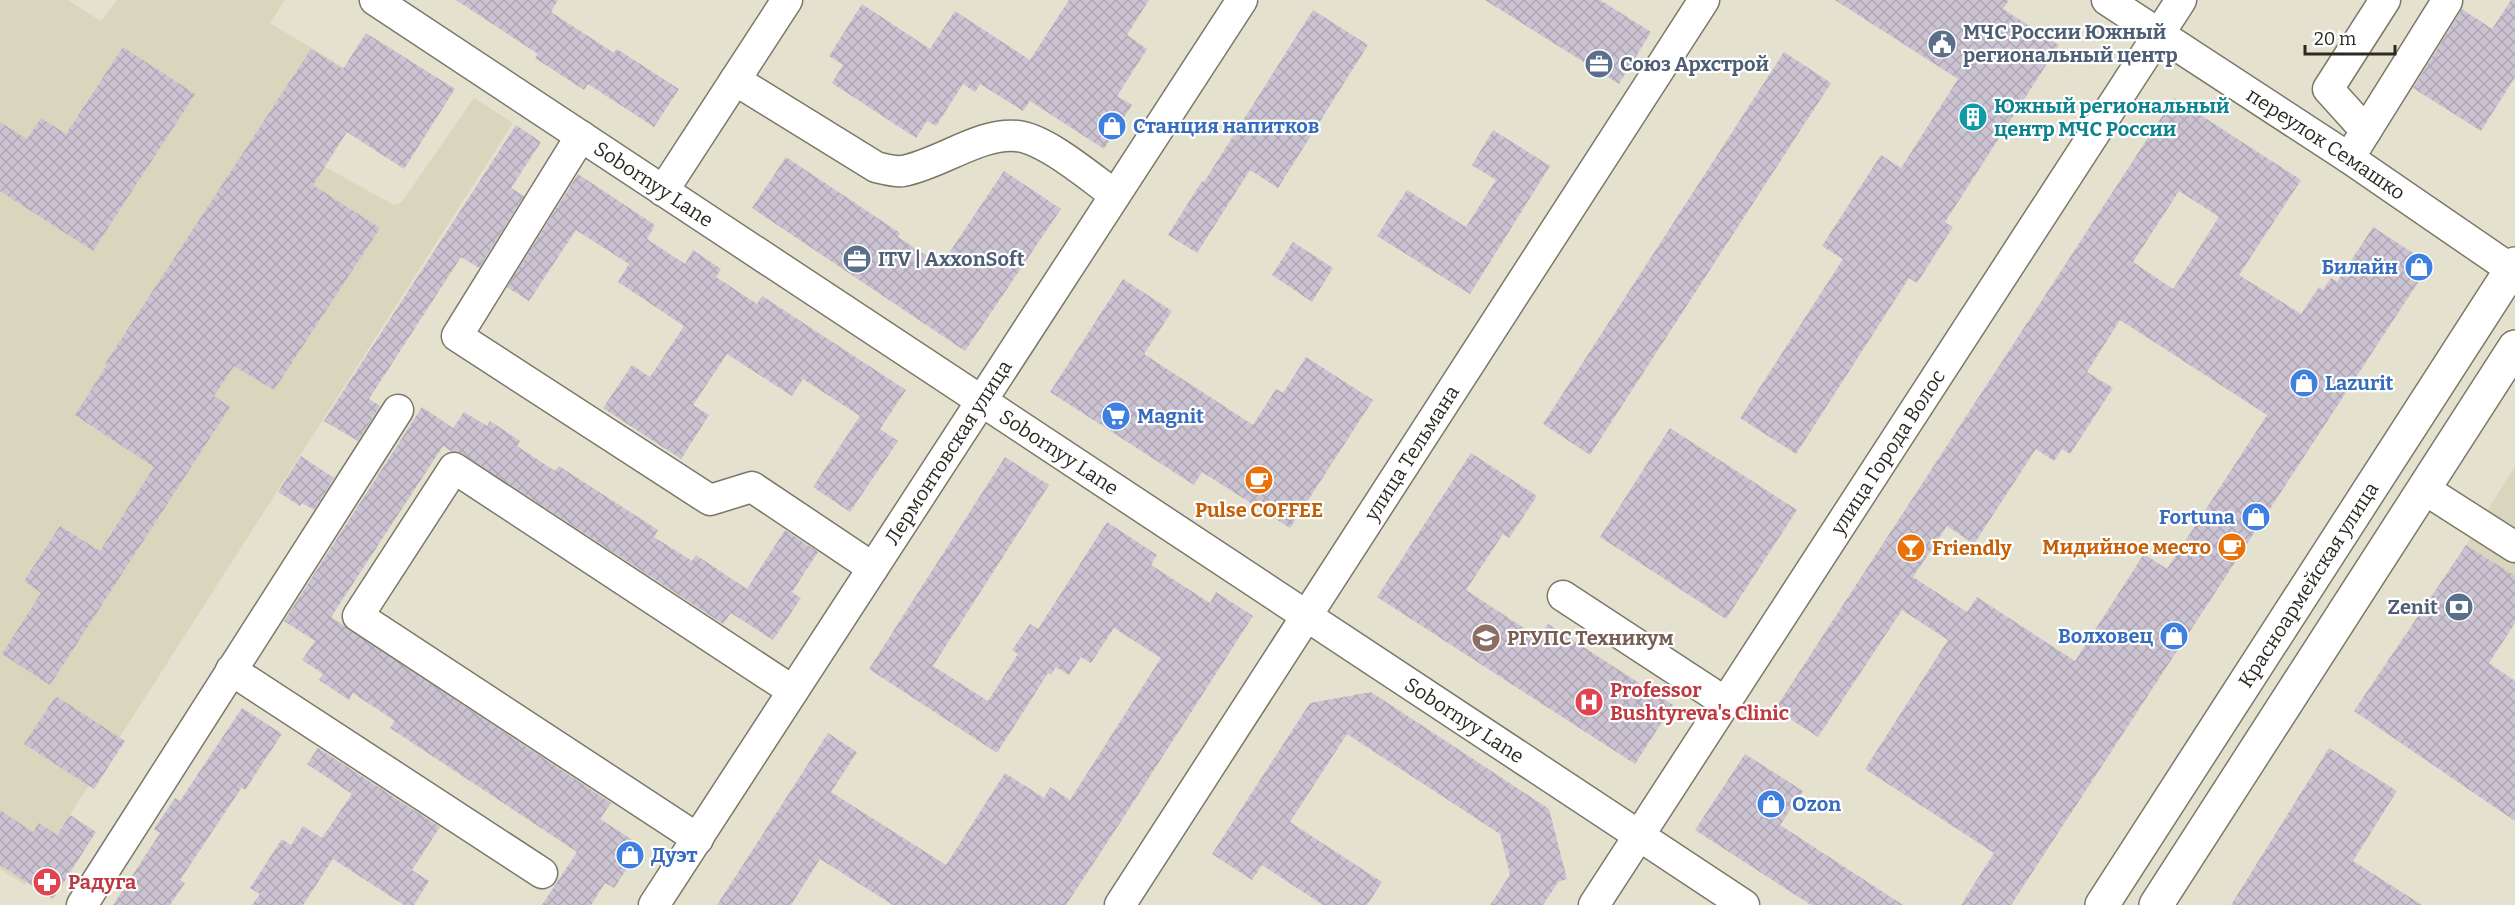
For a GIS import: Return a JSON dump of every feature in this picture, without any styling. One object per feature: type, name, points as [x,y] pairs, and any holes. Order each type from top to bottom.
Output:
[{"type":"main road","name":"Красноармейская улица","points":[[2102,905],[2514,269]]},
{"type":"main road","points":[[2156,905],[2515,347]]},
{"type":"street","name":"Sobornyy Lane","points":[[375,0],[1744,905]]},
{"type":"street","points":[[663,191],[787,0]]},
{"type":"street","name":"Лермонтовская улица","points":[[654,905],[1242,0]]},
{"type":"street","name":"улица Тельмана","points":[[1120,905],[1704,0]]},
{"type":"street","name":"переулок Семашко","points":[[2107,0],[2514,269]]},
{"type":"street","name":"улица Города Волос","points":[[1594,905],[2181,0]]},
{"type":"street","points":[[2366,131],[2328,89],[2385,0]]},
{"type":"street","points":[[2349,158],[2447,1]]},
{"type":"street","points":[[735,80],[876,167],[900,171],[931,163],[995,138],[1018,136],[1042,144],[1115,195]]},
{"type":"street","points":[[581,136],[457,336],[710,500],[752,487],[873,568]]},
{"type":"street","points":[[82,905],[398,411]]},
{"type":"street","points":[[698,839],[358,616],[454,468],[793,691]]},
{"type":"street","points":[[2424,489],[2515,547]]},
{"type":"street","points":[[1563,596],[1725,702]]},
{"type":"street","points":[[231,669],[542,873]]},
{"type":"shaded area","points":[[0,0],[68,0],[101,21],[117,0],[285,0],[270,23],[345,68],[293,149],[394,205],[401,203],[474,98],[513,123],[25,885],[0,869]]},
{"type":"shaded area","points":[[2515,466],[2515,576],[2466,545]]},
{"type":"building","points":[[456,0],[558,0],[551,12],[614,53],[617,49],[679,89],[654,127],[588,84],[584,90],[535,58],[538,54]]},
{"type":"building","points":[[1069,0],[1149,0],[1127,35],[1147,49],[1117,96],[1132,105],[1104,149],[1030,101],[1023,111],[980,84],[975,92],[963,84],[936,126],[927,121],[916,138],[832,83],[843,65],[829,56],[862,4],[930,49],[955,11],[1030,60]]},
{"type":"building","points":[[1485,0],[1600,0],[1651,32],[1619,84]]},
{"type":"building","points":[[1835,0],[2009,0],[2003,9],[2059,45],[1945,222],[1953,227],[1917,283],[1909,278],[1796,454],[1740,418],[1843,259],[1822,246],[1881,155],[1901,168],[1958,79]]},
{"type":"building","points":[[2511,0],[2515,0],[2515,77],[2481,131],[2413,88],[2462,9],[2492,29]]},
{"type":"building","points":[[1313,10],[1368,45],[1278,188],[1250,170],[1197,253],[1168,235]]},
{"type":"building","points":[[366,33],[455,89],[404,169],[347,132],[313,185],[380,228],[274,390],[234,366],[214,396],[230,407],[50,685],[2,654],[41,593],[24,581],[60,526],[100,551],[154,467],[75,415],[107,365],[105,364],[311,49],[343,69]]},
{"type":"building","points":[[123,47],[195,94],[93,251],[0,191],[0,122],[27,139],[41,118],[66,134]]},
{"type":"building","points":[[1784,52],[1831,83],[1590,455],[1543,424]]},
{"type":"building","points":[[2174,98],[2301,180],[2239,275],[2301,314],[2319,287],[2323,290],[2331,278],[2337,282],[2373,227],[2430,264],[2011,905],[1961,905],[1994,853],[1865,769],[1948,640],[1902,610],[1818,737],[1775,709]],"holes":[[[2179,191],[2219,217],[2173,289],[2133,262]],[[2120,320],[2267,415],[2167,569],[2144,554],[2075,661],[1977,597],[1967,612],[1913,577],[1947,526],[1974,544],[2036,449],[2054,461],[2062,449],[2070,454],[2113,388],[2087,372]]]},
{"type":"building","points":[[516,125],[541,142],[511,188],[524,196],[479,268],[461,257],[369,399],[380,406],[358,441],[324,421]]},
{"type":"building","points":[[1493,130],[1550,166],[1470,294],[1377,236],[1407,190],[1466,227],[1496,180],[1472,165]]},
{"type":"building","points":[[786,157],[900,233],[898,237],[941,265],[1004,171],[1061,209],[965,351],[752,208]]},
{"type":"building","points":[[578,174],[655,225],[647,239],[685,264],[693,250],[721,269],[716,277],[757,304],[762,296],[906,390],[880,429],[898,441],[850,512],[813,487],[860,416],[803,379],[792,396],[727,354],[693,405],[709,415],[681,459],[603,408],[632,365],[650,377],[684,326],[618,282],[629,264],[576,230],[529,301],[507,287]]},
{"type":"building","points":[[1293,242],[1333,268],[1312,302],[1272,275]]},
{"type":"building","points":[[1123,279],[1172,311],[1144,354],[1253,425],[1276,389],[1283,393],[1306,357],[1373,400],[1290,528],[1202,472],[1194,485],[1050,392]]},
{"type":"building","points":[[422,407],[453,428],[464,412],[487,426],[490,421],[520,441],[517,446],[555,471],[559,466],[658,530],[654,537],[692,561],[696,555],[747,589],[785,530],[818,552],[792,592],[801,598],[773,640],[731,613],[723,624],[463,454],[443,446],[331,617],[611,803],[600,819],[642,846],[614,888],[605,883],[591,905],[542,905],[577,852],[390,728],[395,721],[353,693],[349,700],[319,680],[323,674],[302,660],[315,641],[284,621]]},
{"type":"building","points":[[1670,428],[1797,510],[1726,619],[1600,537]]},
{"type":"building","points":[[1471,453],[1537,496],[1509,538],[1503,534],[1466,590],[1539,638],[1548,624],[1673,705],[1635,764],[1377,597]]},
{"type":"building","points":[[301,456],[334,478],[314,510],[302,503],[300,506],[278,492]]},
{"type":"building","points":[[1005,457],[1049,485],[933,666],[988,701],[1018,654],[1012,650],[1030,624],[1038,629],[1107,522],[1157,555],[1151,565],[1210,603],[1216,592],[1253,616],[1066,905],[893,905],[820,859],[791,905],[717,905],[828,733],[857,752],[831,792],[946,865],[1005,773],[1044,798],[1050,787],[1070,800],[1161,658],[1114,628],[1091,663],[1081,657],[1069,675],[1056,667],[1051,675],[1048,673],[997,753],[869,669]]},
{"type":"building","points":[[2466,545],[2515,576],[2515,623],[2489,663],[2515,681],[2515,821],[2354,711]]},
{"type":"building","points":[[1371,692],[1549,809],[1567,879],[1558,882],[1543,905],[1490,905],[1510,875],[1500,834],[1347,734],[1290,822],[1382,882],[1367,905],[1323,905],[1262,865],[1252,880],[1212,854],[1310,703]]},
{"type":"building","points":[[56,696],[125,741],[94,789],[24,744]]},
{"type":"building","points":[[242,708],[282,734],[245,790],[242,787],[180,880],[185,883],[170,905],[113,905],[160,833],[154,829],[175,798],[180,801]]},
{"type":"building","points":[[318,748],[440,827],[412,870],[429,881],[414,905],[404,905],[333,859],[303,905],[252,905],[260,894],[250,888],[282,839],[291,845],[303,826],[322,838],[352,794],[307,764]]},
{"type":"building","points":[[2329,748],[2397,791],[2353,861],[2422,905],[2231,905]]},
{"type":"building","points":[[1745,754],[1803,791],[1780,825],[1903,905],[1811,905],[1695,830]]},
{"type":"building","points":[[0,810],[33,832],[39,823],[57,835],[70,815],[96,832],[53,899],[0,865]]},
{"type":"place","name":"МЧС России Южный региональный центр","points":[[1942,44]]},
{"type":"place","name":"Союз Архстрой","points":[[1599,64]]},
{"type":"place","name":"Южный региональный центр МЧС России","points":[[1973,117]]},
{"type":"place","name":"Станция напитков","points":[[1112,126]]},
{"type":"place","name":"ITV | AxxonSoft","points":[[857,259]]},
{"type":"place","name":"Билайн","points":[[2419,267]]},
{"type":"place","name":"Lazurit","points":[[2304,383]]},
{"type":"place","name":"Magnit","points":[[1116,416]]},
{"type":"place","name":"Pulse COFFEE","points":[[1259,480]]},
{"type":"place","name":"Fortuna","points":[[2256,517]]},
{"type":"place","name":"Мидийное место","points":[[2232,547]]},
{"type":"place","name":"Friendly","points":[[1911,548]]},
{"type":"place","name":"Zenit","points":[[2459,607]]},
{"type":"place","name":"Волховец","points":[[2174,636]]},
{"type":"place","name":"РГУПС Техникум","points":[[1486,638]]},
{"type":"place","name":"Professor Bushtyreva's Clinic","points":[[1589,702]]},
{"type":"place","name":"Ozon","points":[[1771,804]]},
{"type":"place","name":"Дуэт","points":[[630,855]]},
{"type":"place","name":"Радуга","points":[[47,882]]}]
